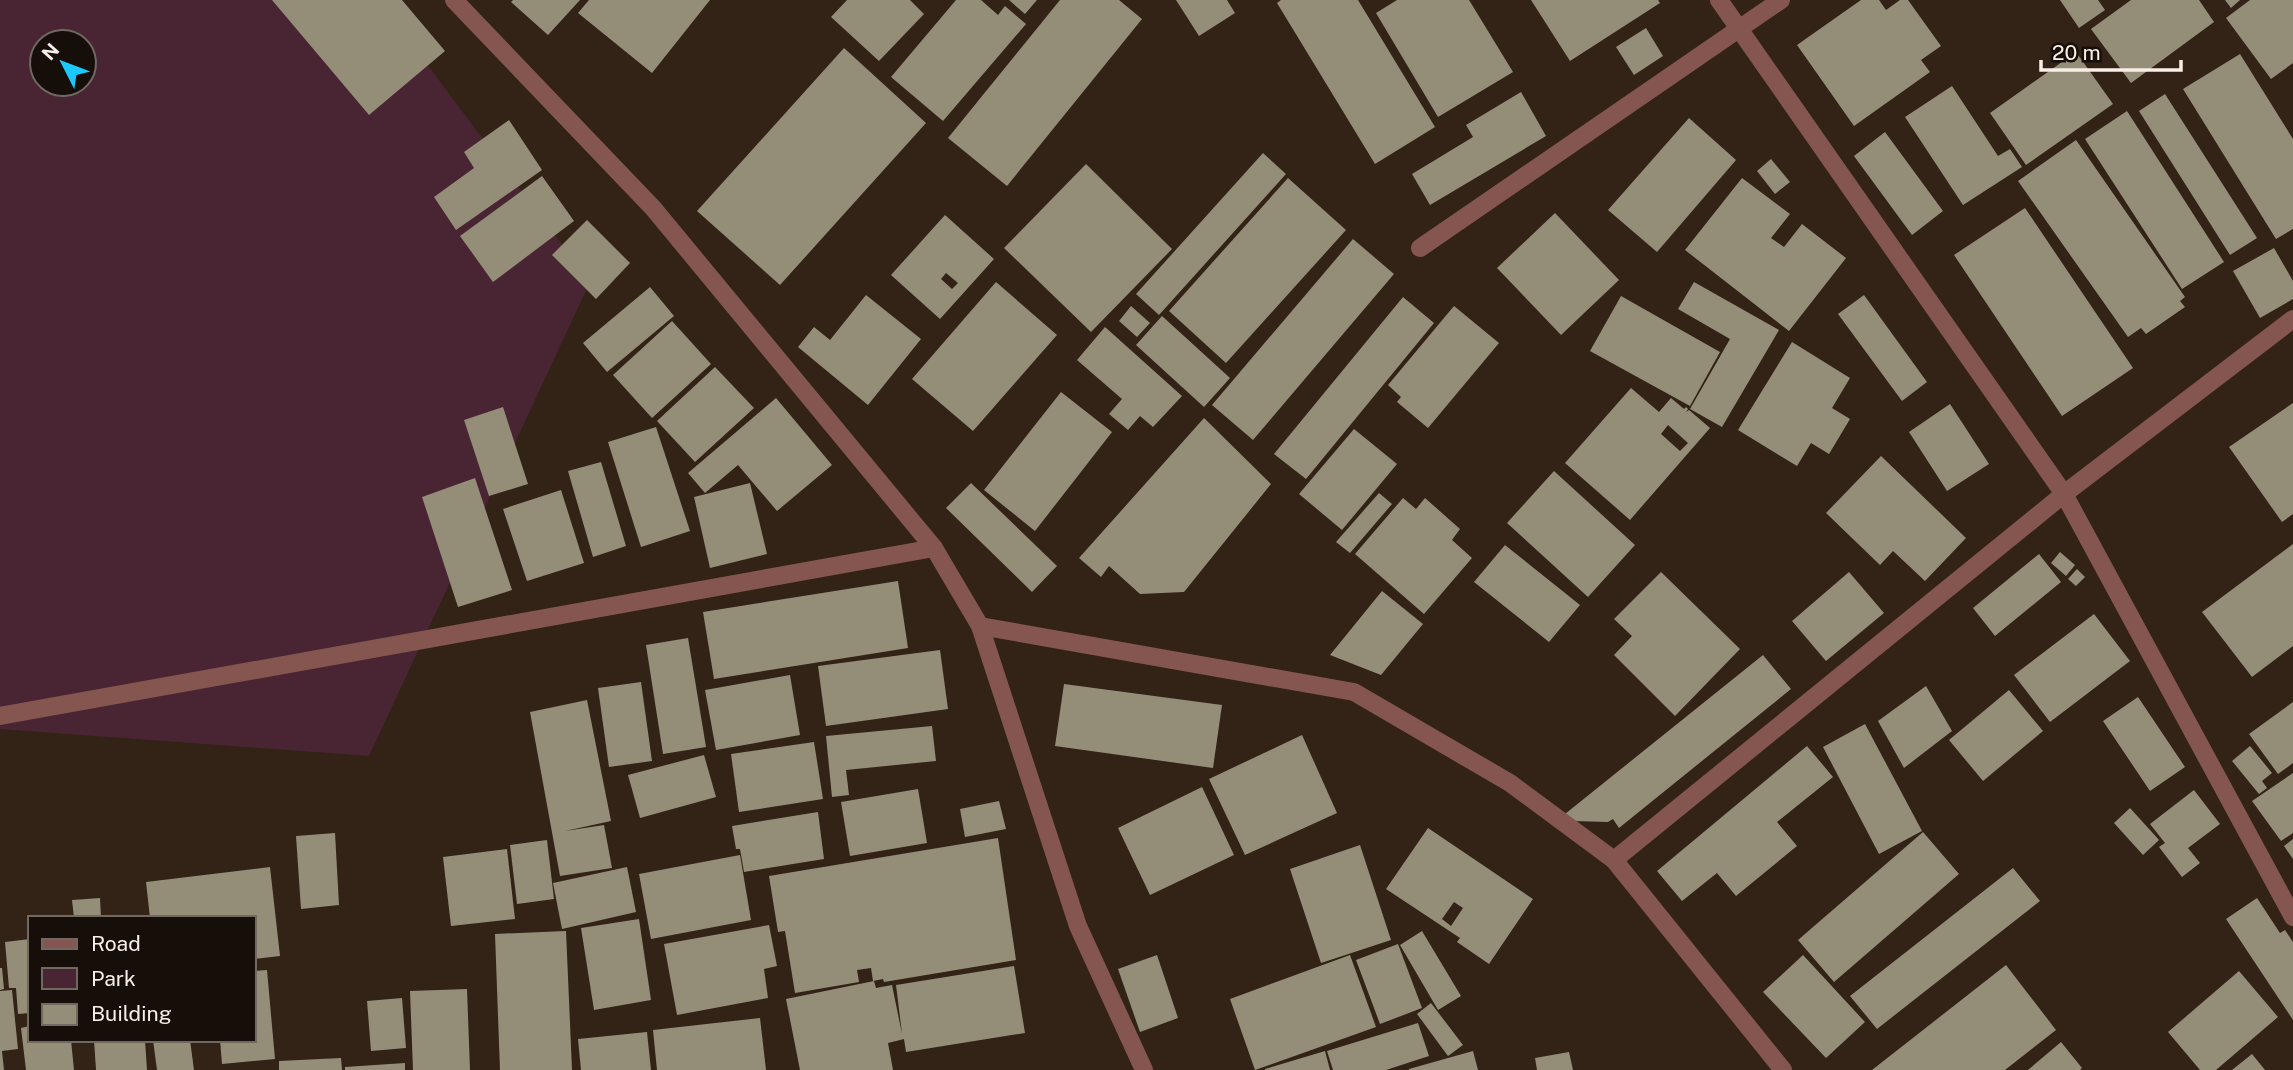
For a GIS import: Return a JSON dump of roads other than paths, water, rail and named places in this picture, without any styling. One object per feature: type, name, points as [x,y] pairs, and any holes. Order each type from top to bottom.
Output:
[{"type":"street","points":[[454,0],[645,199],[934,548],[980,626],[1078,926],[1143,1070]]},
{"type":"street","points":[[1719,0],[2064,494],[2293,917]]},
{"type":"street","points":[[1420,248],[1781,0]]},
{"type":"street","points":[[1614,860],[2064,494],[2293,319]]},
{"type":"street","points":[[0,716],[934,548]]},
{"type":"street","points":[[980,626],[1354,692],[1510,783],[1614,860],[1783,1070]]}]
